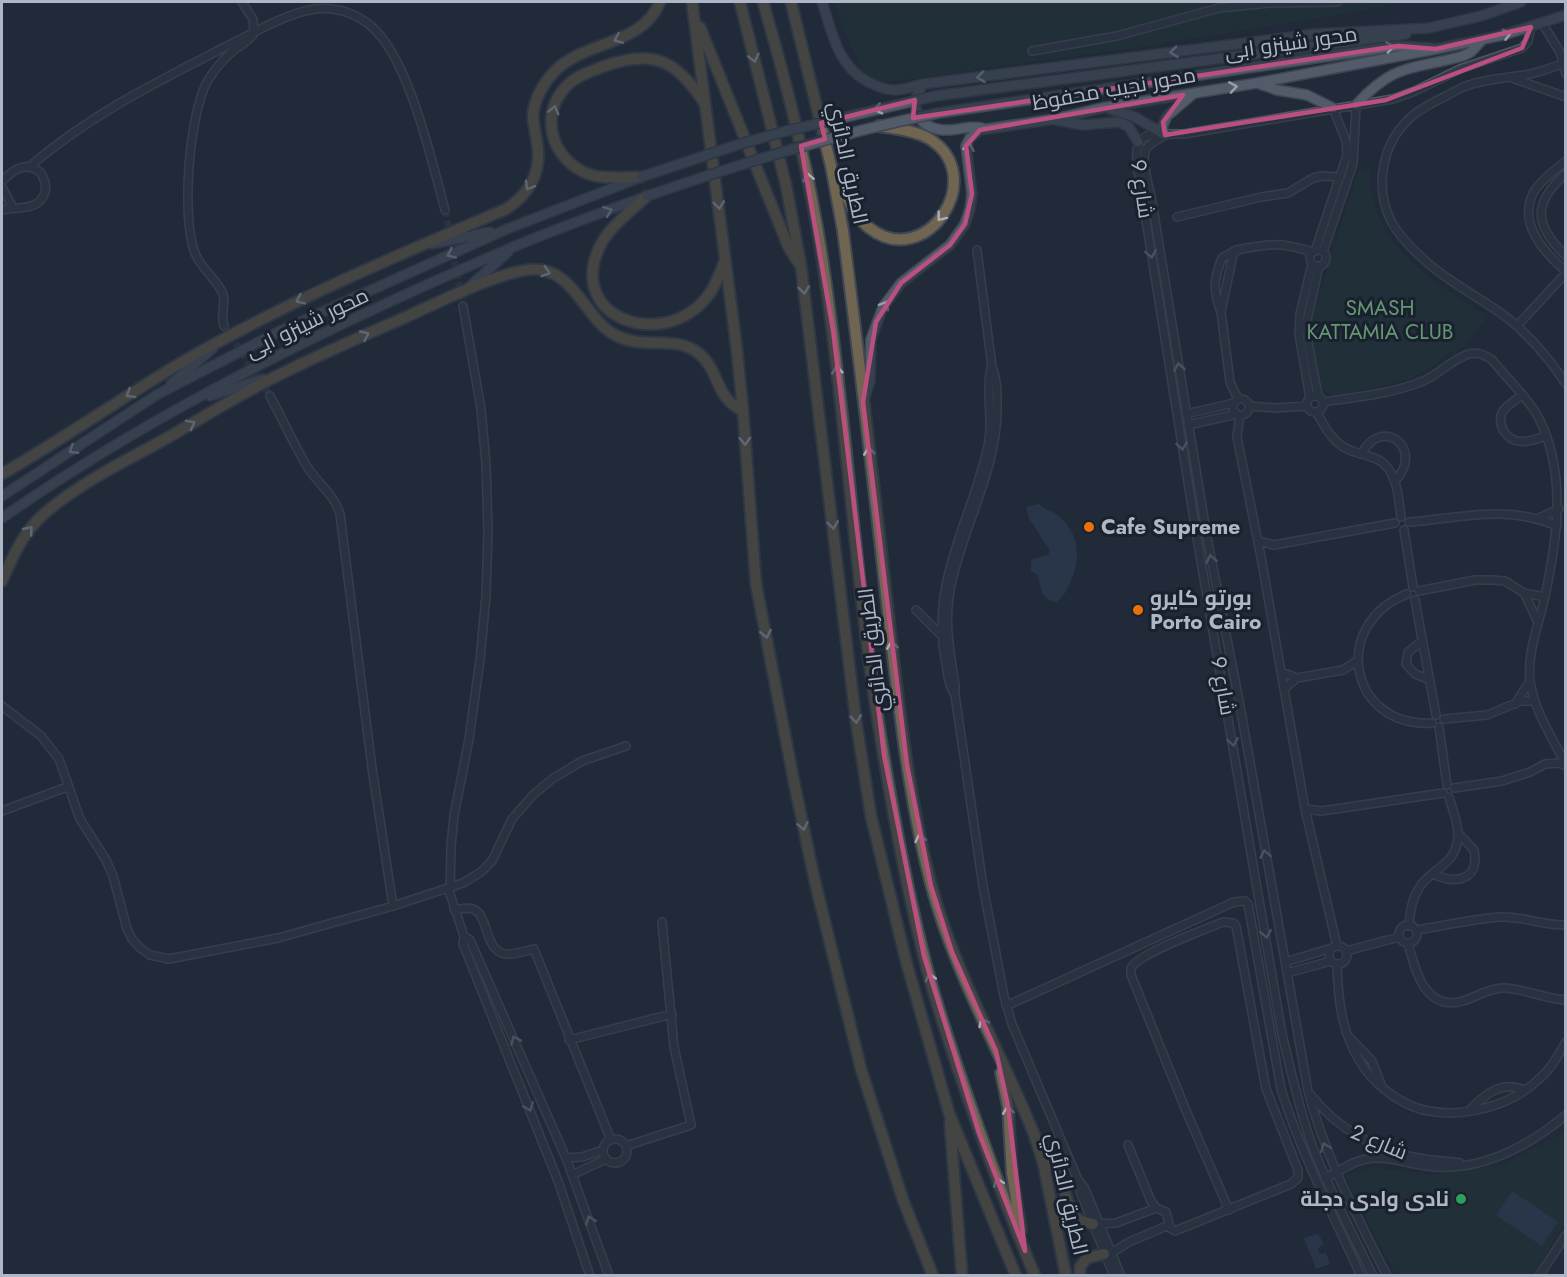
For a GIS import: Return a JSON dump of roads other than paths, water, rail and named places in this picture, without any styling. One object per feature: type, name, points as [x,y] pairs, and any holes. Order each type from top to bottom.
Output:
[{"type":"highway","points":[[2,474],[167,371],[301,299],[506,209],[524,196],[535,177],[539,155],[533,116],[538,97],[548,79],[566,62],[642,26],[655,13],[660,2]]},
{"type":"highway","points":[[692,2],[707,107],[743,411],[756,584],[815,882],[861,1069],[903,1200],[933,1275]]},
{"type":"highway","name":"الطريق الدائري","points":[[740,2],[786,185],[801,266],[856,721],[870,807],[906,961],[949,1113],[1016,1275]]},
{"type":"highway","name":"الطريق الدائري","points":[[763,2],[792,105],[823,261],[833,330],[866,638],[906,878],[924,956],[979,1133],[1035,1275]]},
{"type":"highway","name":"الطريق الدائري","points":[[791,2],[831,166],[843,231],[902,731],[918,834],[931,886],[952,952],[1034,1134],[1043,1162],[1066,1275]]},
{"type":"highway","points":[[694,13],[788,246],[801,266]]},
{"type":"highway","points":[[641,177],[594,176],[569,164],[559,152],[553,138],[552,116],[563,89],[581,75],[621,60],[638,58],[656,60],[672,66],[685,77],[707,107]]},
{"type":"highway","points":[[831,166],[854,210],[876,233],[891,238],[907,238],[922,234],[936,225],[946,212],[952,197],[952,172],[946,157],[936,144],[914,133],[879,126]]},
{"type":"highway","points":[[647,195],[606,236],[597,254],[593,273],[594,281],[600,298],[617,317],[633,323],[659,324],[682,317],[702,303],[716,283],[725,258]]},
{"type":"highway","points":[[2,581],[24,536],[38,520],[92,480],[281,374],[467,289],[521,270],[551,272],[566,283],[593,317],[616,336],[644,344],[677,344],[698,352],[708,363],[724,397],[743,411]]},
{"type":"highway","points":[[996,1051],[1008,1106],[1012,1173],[1024,1251]]},
{"type":"highway","points":[[949,1113],[954,1198],[962,1275]]},
{"type":"highway","points":[[1034,1134],[1060,1177],[1072,1215],[1081,1221],[1096,1224]]},
{"type":"highway","points":[[1080,1275],[1080,1267],[1087,1258],[1108,1254]]},
{"type":"main road","name":"محور نجيب محفوظ","points":[[822,2],[837,49],[845,63],[857,75],[879,87],[895,90],[923,84],[1315,34],[1429,28],[1481,16],[1521,2]]},
{"type":"main road","name":"محور نجيب محفوظ","points":[[923,84],[915,104],[918,114],[925,123],[944,130],[984,128],[1055,119],[1102,108],[1257,83],[1436,49],[1482,40],[1566,16]]},
{"type":"main road","name":"محور شينزو ابى","points":[[2,496],[158,394],[282,330],[507,229],[641,177],[737,145],[935,96],[1412,33],[1429,28]]},
{"type":"main road","points":[[1356,105],[1375,85],[1393,73],[1463,56],[1471,52],[1482,40]]},
{"type":"main road","name":"محور شينزو ابى","points":[[2,518],[47,486],[188,403],[294,347],[514,246],[647,195],[781,151],[938,113],[1398,46],[1436,49]]},
{"type":"main road","points":[[1257,83],[1270,88],[1307,95],[1333,108]]},
{"type":"main road","points":[[1165,135],[1162,127],[1165,119],[1194,93]]},
{"type":"main road","points":[[1102,108],[1130,114],[1149,123],[1165,135]]},
{"type":"main road","points":[[1055,119],[1069,124],[1083,125],[1119,122],[1129,127],[1138,142]]},
{"type":"main road","points":[[863,402],[870,381],[871,339],[883,307],[909,276],[950,245],[965,224],[972,194],[966,146],[972,135],[984,128]]},
{"type":"main road","points":[[421,246],[507,229]]},
{"type":"main road","points":[[467,289],[514,246]]},
{"type":"main road","points":[[158,394],[222,341]]},
{"type":"main road","points":[[188,403],[281,374]]},
{"type":"street","points":[[224,326],[222,292],[197,258],[191,241],[189,208],[192,135],[196,112],[207,82],[222,61],[250,39],[254,33],[253,19],[242,2]]},
{"type":"street","points":[[1032,51],[1117,36],[1219,8],[1269,3],[1337,2]]},
{"type":"street","points":[[29,167],[68,135],[110,107],[254,33],[298,13],[316,9],[341,10],[370,25],[380,35],[395,61],[413,99],[445,210]]},
{"type":"street","points":[[1542,23],[1560,52],[1566,74]]},
{"type":"street","points":[[1165,135],[1184,134],[1401,96],[1460,69],[1518,50],[1528,42],[1531,27]]},
{"type":"street","points":[[1564,64],[1539,72],[1486,80],[1466,86],[1425,107],[1411,117],[1395,136],[1385,158],[1382,190],[1391,222],[1420,257],[1517,326],[1540,348],[1566,384]]},
{"type":"street","points":[[1510,77],[1566,97]]},
{"type":"street","points":[[1316,265],[1310,258],[1317,252],[1353,164],[1356,105]]},
{"type":"street","points":[[1317,252],[1345,162],[1347,147],[1333,108]]},
{"type":"street","name":"شارع 9","points":[[1165,135],[1148,136],[1138,142],[1137,164],[1197,538],[1282,1034],[1300,1108],[1325,1178],[1373,1275]]},
{"type":"street","name":"شارع 9","points":[[1165,135],[1146,148],[1145,166],[1207,537],[1240,706],[1296,1030],[1318,1130],[1336,1173],[1388,1275]]},
{"type":"street","points":[[1517,326],[1566,272],[1544,251],[1533,235],[1530,209],[1533,193],[1542,181],[1566,161]]},
{"type":"street","points":[[2,181],[18,168],[29,167],[38,170],[46,186],[40,201],[33,206],[2,210]]},
{"type":"street","points":[[1566,173],[1544,197],[1541,214],[1543,226],[1549,236],[1566,255]]},
{"type":"street","points":[[1177,217],[1288,193],[1313,178],[1340,177]]},
{"type":"street","points":[[2,187],[13,208]]},
{"type":"street","points":[[1316,265],[1325,260],[1317,252],[1277,243],[1236,250],[1222,258],[1215,278],[1216,298],[1221,312],[1230,382],[1236,401],[1233,407],[1238,414],[1237,437],[1261,557],[1305,809],[1334,947],[1329,954],[1334,963],[1338,999],[1346,1034],[1364,1068],[1382,1088],[1412,1106],[1424,1110],[1451,1112],[1493,1106],[1524,1090],[1538,1081],[1549,1069],[1566,1042]]},
{"type":"street","points":[[955,695],[949,681],[941,635],[941,606],[944,586],[987,452],[997,384],[992,367],[976,250]]},
{"type":"street","points":[[1221,312],[1231,260],[1236,250]]},
{"type":"street","points":[[1307,406],[1311,411],[1317,412],[1322,409],[1317,399],[1306,325],[1316,265]]},
{"type":"street","points":[[463,306],[477,381],[484,436],[488,497],[488,563],[480,660],[452,831],[450,889],[454,910],[464,936],[463,944],[558,1180],[591,1275]]},
{"type":"street","points":[[1186,414],[1244,399],[1250,406],[1275,408],[1307,406],[1317,399],[1407,387],[1431,378],[1468,354],[1485,355],[1492,360],[1536,414],[1546,436],[1554,464],[1559,509],[1545,597],[1531,644],[1530,681],[1534,701],[1566,766]]},
{"type":"street","points":[[1522,395],[1504,409],[1500,417],[1506,434],[1518,442],[1527,442],[1546,436]]},
{"type":"street","points":[[270,396],[304,461],[335,499],[340,514],[372,768],[393,906]]},
{"type":"street","points":[[1188,425],[1247,413],[1250,406]]},
{"type":"street","points":[[1317,412],[1333,438],[1351,450],[1379,459],[1386,465],[1395,481],[1401,517]]},
{"type":"street","points":[[994,413],[993,451],[949,598],[948,627],[956,686],[955,695],[983,886],[1006,1006],[1078,1180],[1081,1194],[1108,1254],[1113,1275]]},
{"type":"street","points":[[1362,453],[1368,443],[1376,437],[1391,437],[1399,442],[1405,450],[1406,459],[1404,468],[1395,481]]},
{"type":"street","points":[[1538,518],[1559,509]]},
{"type":"street","points":[[1409,522],[1490,512],[1538,518],[1557,526]]},
{"type":"street","points":[[1258,541],[1274,545],[1395,523],[1401,517]]},
{"type":"street","points":[[1401,517],[1409,522]]},
{"type":"street","points":[[1409,522],[1404,530],[1413,591],[1409,598],[1415,600],[1436,715]]},
{"type":"street","points":[[1395,523],[1398,529],[1404,530]]},
{"type":"street","points":[[1197,538],[1207,537]]},
{"type":"street","points":[[1261,557],[1274,545]]},
{"type":"street","points":[[1444,719],[1443,724],[1416,724],[1390,715],[1369,696],[1357,661],[1361,639],[1373,617],[1392,600],[1413,591],[1475,580],[1505,581],[1524,593],[1545,597]]},
{"type":"street","points":[[1524,593],[1538,622]]},
{"type":"street","points":[[916,610],[941,635]]},
{"type":"street","points":[[1421,642],[1408,652],[1406,664],[1415,674],[1428,679]]},
{"type":"street","points":[[1281,672],[1297,678],[1343,670],[1357,661]]},
{"type":"street","points":[[1343,670],[1361,675]]},
{"type":"street","points":[[1284,690],[1297,678]]},
{"type":"street","points":[[1515,704],[1530,681]]},
{"type":"street","points":[[1436,715],[1444,719],[1487,715],[1515,704],[1534,701]]},
{"type":"street","points":[[2,706],[52,747],[62,767],[84,828],[110,868],[127,929],[140,948],[155,957],[170,959],[278,938],[450,889],[487,868],[517,812],[542,787],[582,761],[626,746]]},
{"type":"street","points":[[1227,707],[1240,706]]},
{"type":"street","points":[[1305,809],[1322,811],[1455,793],[1451,787],[1432,718],[1436,715]]},
{"type":"street","points":[[1451,787],[1502,781],[1530,772],[1545,764],[1556,746]]},
{"type":"street","points":[[1545,764],[1560,763],[1566,766]]},
{"type":"street","points":[[2,811],[68,787]]},
{"type":"street","points":[[1433,874],[1445,880],[1456,880],[1466,877],[1475,864],[1474,850],[1458,833],[1446,795]]},
{"type":"street","points":[[1308,821],[1322,811]]},
{"type":"street","points":[[1408,926],[1415,894],[1422,883],[1447,863],[1453,854],[1458,833]]},
{"type":"street","points":[[1258,888],[1270,886]]},
{"type":"street","points":[[1006,1006],[1234,902],[1245,901],[1248,904],[1281,1089],[1310,1166],[1361,1275]]},
{"type":"street","points":[[454,910],[470,908],[477,911],[493,945],[501,952],[512,954],[534,949],[611,1140]]},
{"type":"street","points":[[1399,937],[1401,929],[1408,926],[1416,930],[1499,917],[1528,918],[1555,925],[1566,925]]},
{"type":"street","points":[[1128,1145],[1150,1201],[1156,1208],[1167,1212],[1169,1226],[1177,1231],[1229,1210],[1291,1184],[1298,1178],[1299,1174],[1266,1089],[1236,926],[1228,921],[1140,959],[1131,968],[1131,975],[1186,1113],[1229,1210]]},
{"type":"street","points":[[626,1146],[691,1125],[676,1057],[662,922]]},
{"type":"street","points":[[1399,937],[1408,943],[1415,940],[1416,930]]},
{"type":"street","points":[[464,936],[471,940],[566,1158],[609,1275]]},
{"type":"street","points":[[1285,962],[1334,947],[1346,951],[1399,937]]},
{"type":"street","points":[[1408,943],[1415,973],[1423,987],[1441,1001],[1461,1002],[1499,988],[1520,989],[1540,997],[1566,1000]]},
{"type":"street","points":[[1287,973],[1344,962],[1346,951]]},
{"type":"street","points":[[569,1040],[672,1014]]},
{"type":"street","points":[[1282,1034],[1296,1030]]},
{"type":"street","points":[[1470,1110],[1483,1097],[1501,1088],[1510,1086],[1524,1090]]},
{"type":"street","name":"شارع 2","points":[[1308,1091],[1333,1120],[1348,1131],[1379,1147],[1408,1156],[1466,1164]]},
{"type":"street","name":"شارع 2","points":[[1325,1178],[1354,1162],[1375,1158],[1433,1167],[1486,1162],[1511,1152],[1549,1129],[1566,1115]]},
{"type":"street","points":[[611,1140],[618,1140],[626,1146],[626,1155],[620,1162],[614,1163],[606,1159],[603,1150],[611,1140]]},
{"type":"street","points":[[566,1158],[582,1157],[603,1150]]},
{"type":"street","points":[[572,1175],[606,1159]]},
{"type":"street","points":[[1096,1224],[1116,1223],[1156,1208]]},
{"type":"street","points":[[1108,1254],[1169,1226]]},
{"type":"street","points":[[1539,1275],[1566,1235]]},
{"type":"street","points":[[1108,1254],[1121,1275]]},
{"type":"water","points":[[1039,504],[1063,520],[1076,543],[1077,560],[1071,582],[1066,592],[1056,602],[1044,595],[1038,575],[1031,571],[1031,560],[1048,555],[1050,551],[1029,518],[1026,507]]},
{"type":"water","points":[[1512,1191],[1558,1222],[1542,1246],[1496,1215]]},
{"type":"water","points":[[1318,1234],[1324,1244],[1319,1247],[1318,1251],[1321,1254],[1326,1253],[1330,1264],[1316,1269],[1304,1238]]},
{"type":"tunnel","points":[[445,210],[463,306]]},
{"type":"tunnel","points":[[224,326],[270,396]]},
{"type":"place","name":"Cafe Supreme","points":[[1089,527]]},
{"type":"place","name":"بورتو كايرو Porto Cairo","points":[[1138,610]]},
{"type":"place","name":"نادى وادى دجلة","points":[[1461,1199]]},
{"type":"park label","name":"SMASH KATTAMIA CLUB","points":[[1380,320]]}]
